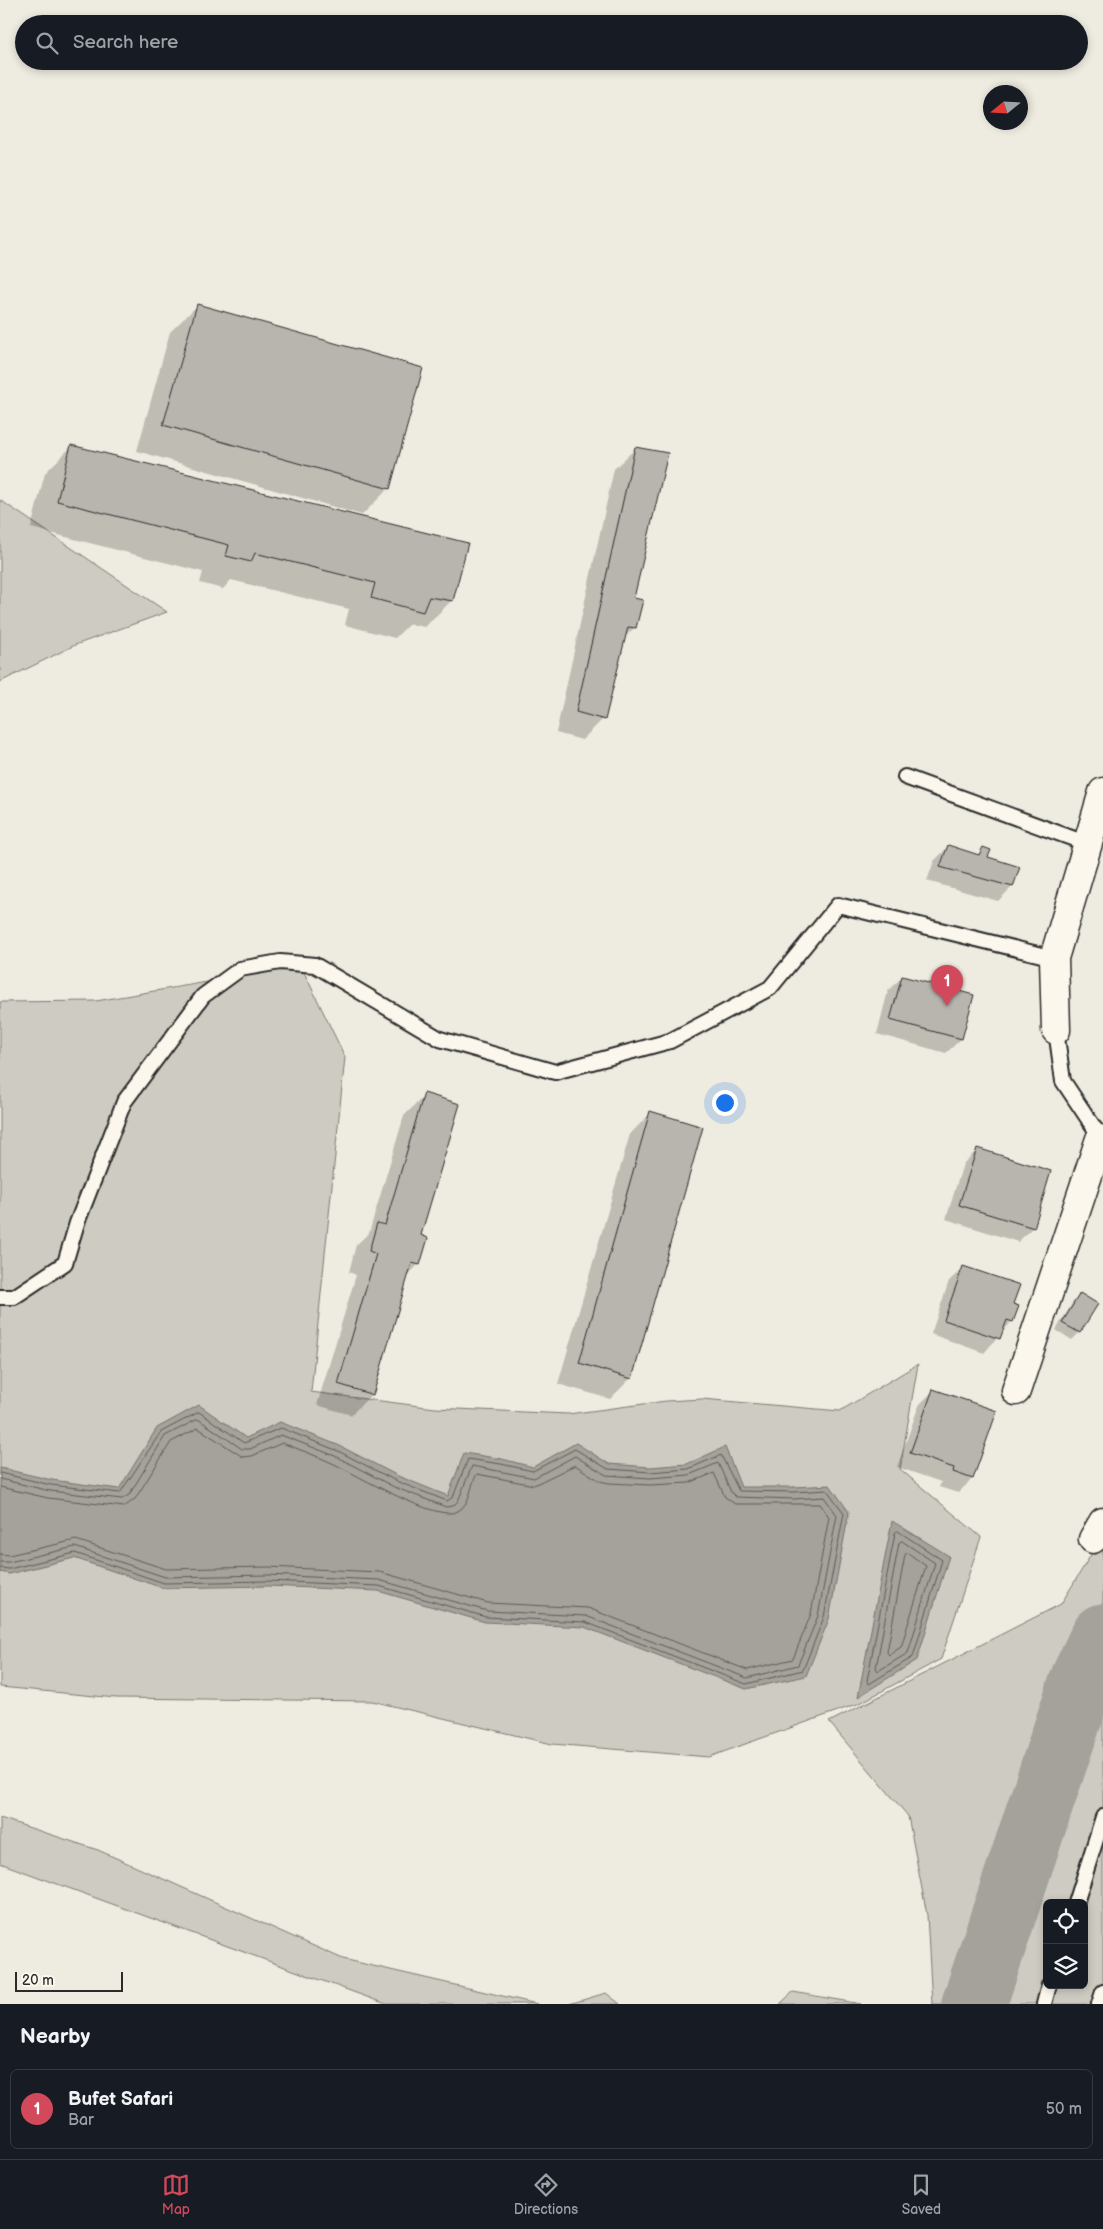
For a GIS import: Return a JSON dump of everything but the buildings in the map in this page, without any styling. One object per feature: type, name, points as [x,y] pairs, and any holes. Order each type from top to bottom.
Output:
[{"type":"street","points":[[1056,1030],[1054,958],[1103,792]]},
{"type":"street","points":[[1016,1391],[1101,1140]]},
{"type":"lane","points":[[905,777],[1088,844]]},
{"type":"lane","points":[[0,1297],[14,1297],[65,1263],[77,1223],[124,1102],[203,996],[240,969],[280,962],[315,966],[440,1039],[556,1072],[670,1041],[770,988],[838,905],[1054,958]]},
{"type":"lane","points":[[1056,1030],[1063,1081],[1101,1140]]},
{"type":"lane","points":[[1077,1899],[1103,1817]]},
{"type":"lane","points":[[1044,2004],[1049,1989]]},
{"type":"lane","points":[[1099,2004],[1103,1992]]},
{"type":"shaded area","points":[[0,500],[167,612],[75,645],[0,682]]},
{"type":"shaded area","points":[[301,966],[345,1057],[311,1392],[435,1408],[568,1414],[666,1401],[702,1399],[840,1411],[918,1364],[900,1469],[981,1537],[941,1659],[860,1703],[709,1757],[552,1744],[372,1701],[116,1698],[0,1687],[0,1002],[96,1001]]},
{"type":"shaded area","points":[[1103,1535],[1103,2004],[932,2004],[927,1915],[908,1816],[829,1722],[1061,1604]]},
{"type":"shaded area","points":[[0,1818],[98,1850],[343,1959],[537,2004],[386,2004],[0,1863]]},
{"type":"shaded area","points":[[793,1992],[861,2004],[780,2004]]},
{"type":"shaded area","points":[[606,1993],[620,2004],[569,2004]]},
{"type":"water","points":[[199,1405],[246,1438],[280,1422],[340,1446],[398,1476],[448,1496],[464,1453],[502,1459],[533,1467],[576,1443],[609,1464],[650,1467],[687,1464],[725,1447],[741,1487],[830,1485],[849,1512],[829,1619],[806,1676],[746,1689],[584,1627],[485,1622],[378,1591],[268,1586],[163,1588],[74,1558],[9,1574],[0,1572],[0,1468],[52,1480],[119,1489],[157,1428]]},
{"type":"water","points":[[892,1521],[949,1556],[917,1660],[858,1697]]},
{"type":"waterway","points":[[974,2004],[1083,1678],[1103,1636]]},
{"type":"place","name":"Bufet Safari","points":[[947,1006]]}]
